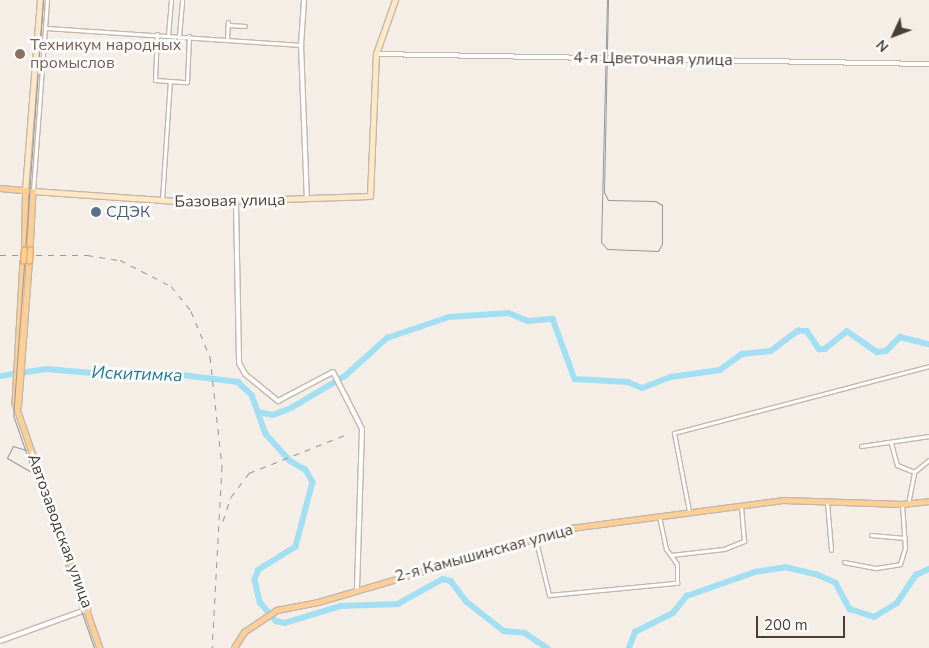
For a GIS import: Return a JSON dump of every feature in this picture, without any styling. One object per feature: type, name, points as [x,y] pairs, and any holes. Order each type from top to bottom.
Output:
[{"type":"main road","points":[[25,190],[40,0]]},
{"type":"main road","points":[[376,54],[395,0]]},
{"type":"main road","name":"Базовая улица","points":[[0,188],[162,201],[236,203],[370,196],[376,54]]},
{"type":"main road","name":"Автозаводская улица","points":[[20,354],[25,190]]},
{"type":"main road","name":"Автозаводская улица","points":[[33,191],[30,250],[17,387],[19,415],[88,608],[100,648]]},
{"type":"main road","name":"2-я Камышинская улица","points":[[234,648],[244,632],[277,610],[535,537],[689,511],[741,505],[827,502],[908,504],[929,501]]},
{"type":"street","points":[[33,191],[48,0]]},
{"type":"street","points":[[168,35],[171,0]]},
{"type":"street","points":[[179,36],[182,0]]},
{"type":"street","points":[[304,0],[300,45],[306,199]]},
{"type":"street","points":[[227,39],[228,23],[245,26]]},
{"type":"street","points":[[46,28],[189,36],[300,45]]},
{"type":"street","points":[[157,34],[155,80],[170,81],[187,82],[189,36]]},
{"type":"street","name":"4-я Цветочная улица","points":[[376,54],[929,64]]},
{"type":"street","points":[[162,201],[170,81]]},
{"type":"street","points":[[236,203],[240,363],[245,374],[278,401],[326,372],[337,376],[364,438],[357,588]]},
{"type":"street","points":[[689,511],[674,433],[929,366]]},
{"type":"street","points":[[862,446],[929,436]]},
{"type":"street","points":[[891,443],[897,465],[914,472]]},
{"type":"street","points":[[908,504],[914,472],[929,460]]},
{"type":"street","points":[[827,502],[831,550]]},
{"type":"street","points":[[844,562],[876,568],[900,564],[905,538],[902,504]]},
{"type":"street","points":[[671,554],[724,549],[744,540],[741,505]]},
{"type":"street","points":[[535,537],[549,595],[677,583],[680,576],[659,516]]},
{"type":"street","points":[[871,535],[905,538]]},
{"type":"street","points":[[0,641],[88,608]]},
{"type":"waterway","points":[[259,412],[273,415],[291,408],[345,376],[387,338],[449,317],[509,313],[528,321],[553,319],[575,379],[628,382],[642,388],[671,377],[720,370],[742,354],[771,351],[798,331],[807,331],[819,349],[825,349],[847,331],[877,352],[886,351],[900,337],[929,344]]},
{"type":"waterway","name":"Искитимка","points":[[0,376],[47,369],[148,378],[166,373],[238,382],[252,395],[266,434],[290,461],[306,470],[313,482],[296,547],[259,570],[255,580],[260,602],[276,621],[285,623],[341,606],[398,604],[443,579],[451,581],[467,602],[504,631],[525,633],[547,648]]},
{"type":"waterway","points":[[629,648],[635,632],[673,613],[687,596],[755,572],[785,567],[816,574],[836,583],[850,609],[874,617],[897,603],[916,575],[929,569]]},
{"type":"tram line","points":[[43,0],[13,415],[94,648]]},
{"type":"tram line","points":[[607,0],[601,242],[607,249],[658,251],[662,244],[662,205],[655,201],[608,200],[604,192],[608,0]]},
{"type":"tram line","points":[[26,450],[13,446],[7,458],[33,473]]},
{"type":"railway","points":[[0,255],[87,255],[120,260],[171,286],[191,311],[210,357],[222,466],[212,648]]},
{"type":"railway","points":[[223,521],[231,497],[249,473],[345,435]]},
{"type":"place","name":"Техникум народных промыслов","points":[[20,54]]},
{"type":"place","name":"СДЭК","points":[[96,212]]}]
